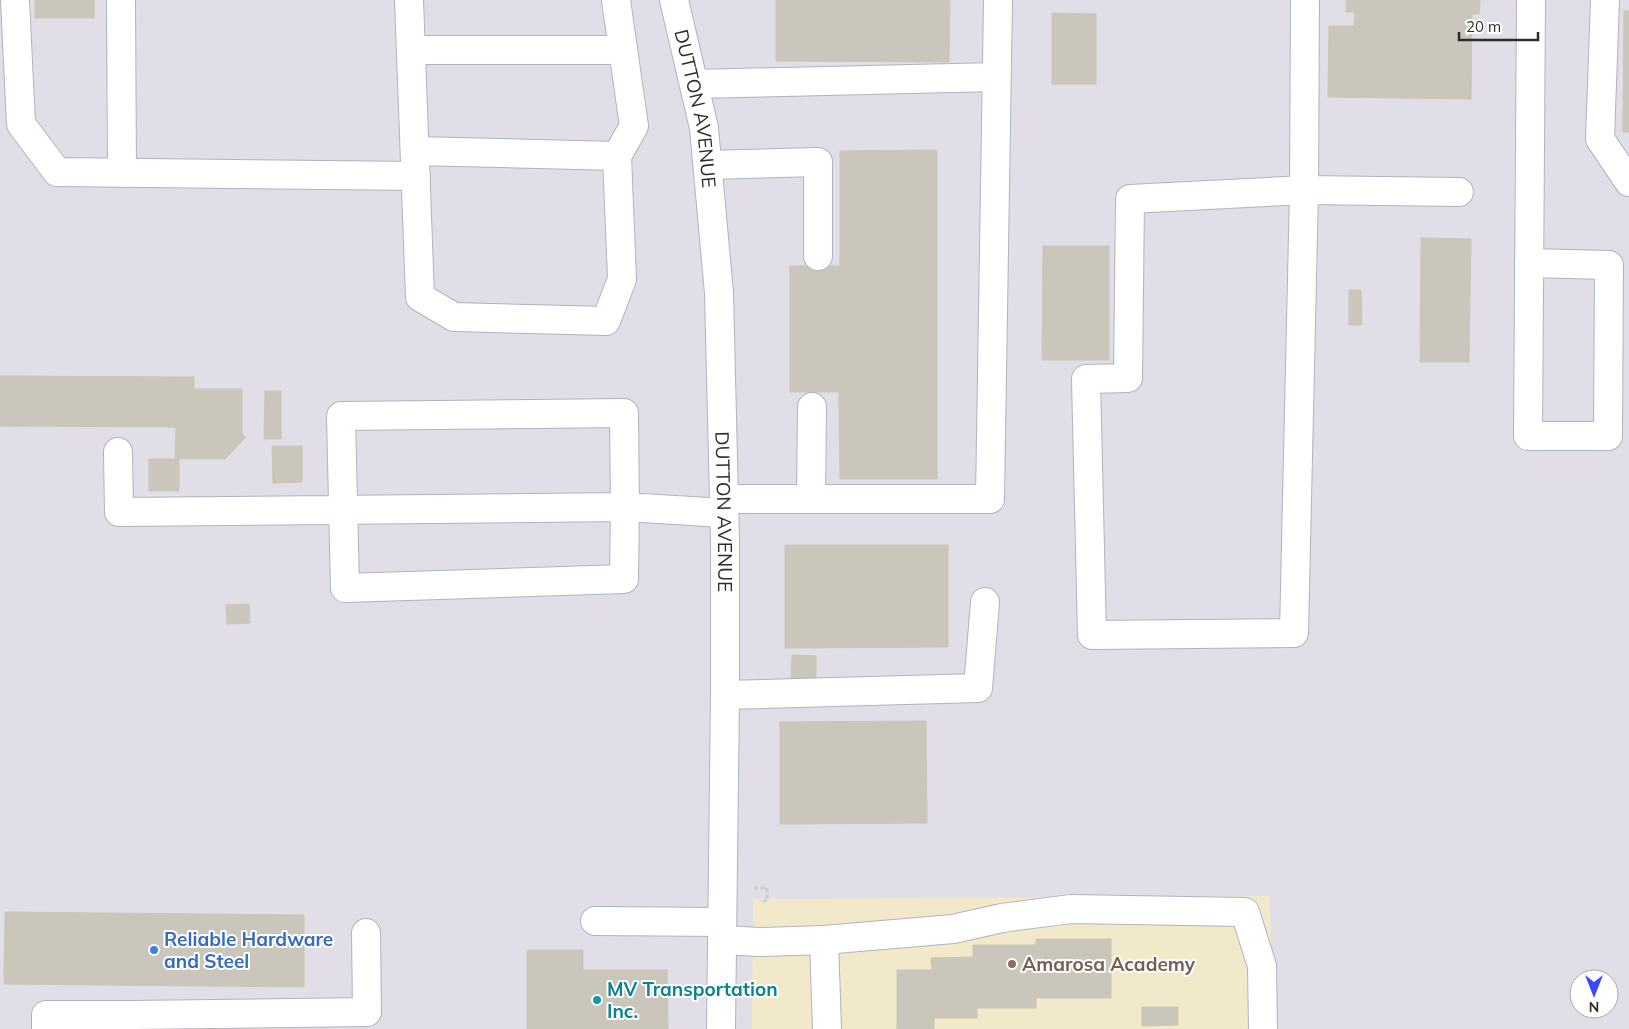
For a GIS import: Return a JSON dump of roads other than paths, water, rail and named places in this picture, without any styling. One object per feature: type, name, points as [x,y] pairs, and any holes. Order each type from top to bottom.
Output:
[{"type":"street","points":[[16,0],[21,124],[57,172],[122,173],[617,156]]},
{"type":"street","points":[[121,0],[122,173]]},
{"type":"street","points":[[409,0],[420,297],[454,318],[606,321],[622,280],[617,156],[634,126],[616,0]]},
{"type":"street","name":"DUTTON AVENUE","points":[[674,0],[704,128],[719,293],[724,506],[725,695],[721,1029]]},
{"type":"street","points":[[118,452],[119,512],[724,506],[811,499],[990,499],[998,0]]},
{"type":"street","points":[[1305,0],[1304,190],[1294,633],[1092,635],[1086,380],[1128,378],[1130,199],[1304,190],[1459,192]]},
{"type":"street","points":[[1529,263],[1609,265],[1608,436],[1528,436],[1529,263],[1531,0]]},
{"type":"street","points":[[1605,0],[1600,139],[1629,182]]},
{"type":"street","points":[[411,50],[623,50]]},
{"type":"street","points":[[694,84],[996,77]]},
{"type":"street","points":[[708,165],[818,162],[818,256]]},
{"type":"street","points":[[811,499],[812,407]]},
{"type":"street","points":[[624,413],[625,507],[624,579],[345,588],[341,416],[624,413]]},
{"type":"street","points":[[725,695],[978,688],[986,602]]},
{"type":"street","points":[[595,921],[722,931],[760,942],[824,940],[952,928],[1002,918],[1071,909],[1245,912],[1262,966],[1263,1029]]},
{"type":"street","points":[[46,1029],[46,1014],[132,1022],[367,1021],[366,933]]},
{"type":"street","points":[[824,940],[827,1029]]},
{"type":"place","name":"Reliable Hardware and Steel","points":[[154,950]]},
{"type":"place","name":"Amarosa Academy","points":[[1012,964]]},
{"type":"place","name":"MV Transportation Inc.","points":[[597,1000]]}]
